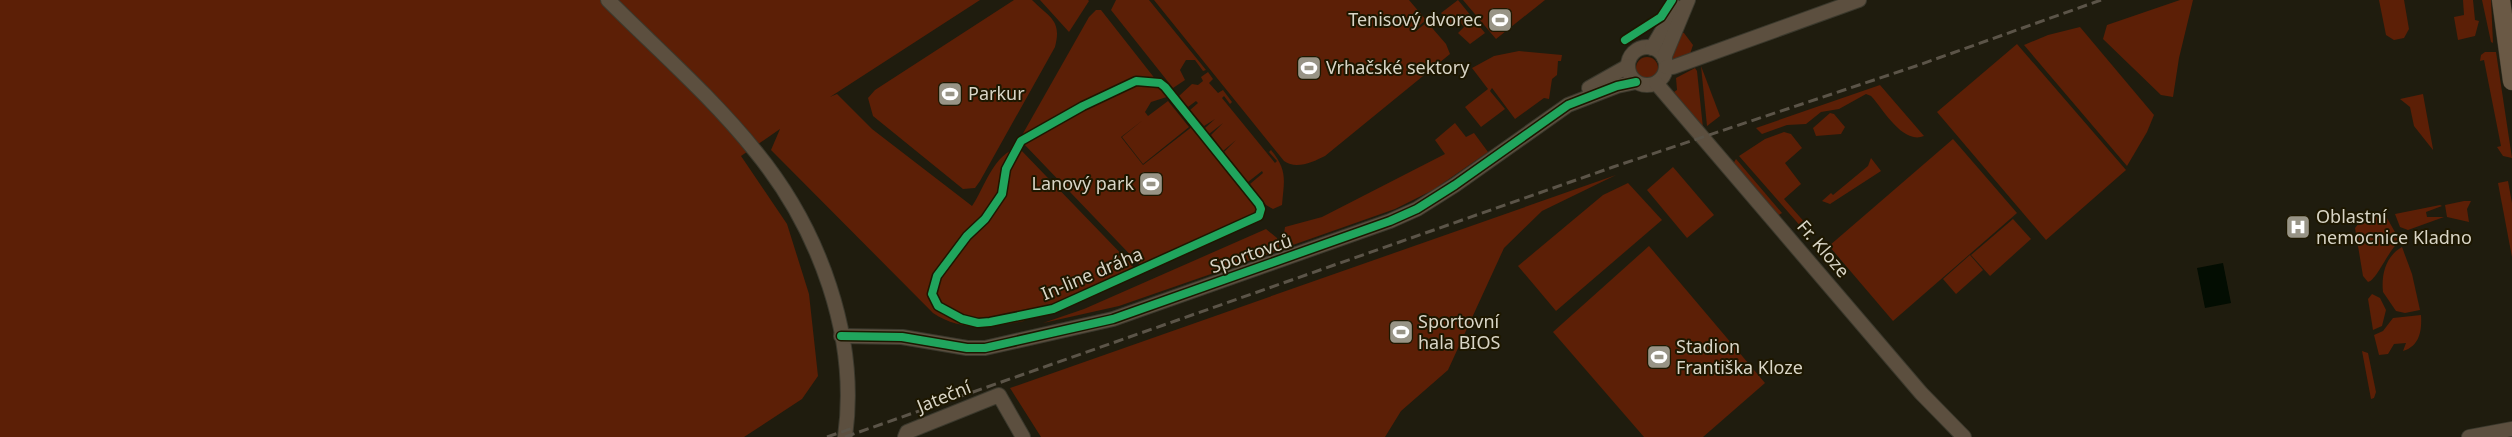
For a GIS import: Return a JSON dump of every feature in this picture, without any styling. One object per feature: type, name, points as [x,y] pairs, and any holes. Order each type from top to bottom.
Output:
[{"type":"main road","points":[[2501,0],[2512,81]]},
{"type":"street","points":[[608,0],[740,132],[765,162],[787,196],[813,243],[831,290],[841,336],[847,398],[844,437]]},
{"type":"street","points":[[1680,0],[1652,48],[1665,62],[1673,67],[1859,0]]},
{"type":"street","points":[[1656,83],[1661,79],[1665,62],[1688,0]]},
{"type":"street","name":"Sportovců","points":[[841,336],[902,336],[967,348],[985,348],[1113,318],[1404,215],[1455,185],[1568,105],[1586,90],[1628,66],[1634,52],[1640,49],[1652,48]]},
{"type":"street","points":[[1628,66],[1629,74],[1636,82]]},
{"type":"street","name":"Sportovců","points":[[1568,105],[1615,86],[1636,82],[1646,85],[1656,83]]},
{"type":"street","name":"Fr. Kloze","points":[[1656,83],[1921,393],[1964,437]]},
{"type":"street","name":"Jateční","points":[[906,434],[1000,395],[1023,437]]},
{"type":"street","points":[[2468,437],[2512,429]]},
{"type":"shaded area","points":[[0,0],[980,0],[830,97],[837,94],[872,129],[972,206],[997,163],[1010,151],[1019,148],[1135,270],[1053,307],[1029,312],[1024,321],[977,326],[955,323],[944,319],[933,313],[771,150],[780,129],[741,156],[787,224],[809,294],[818,376],[802,399],[744,437],[0,437]]},
{"type":"shaded area","name":"Parkur","points":[[1014,0],[1032,0],[1053,20],[1057,31],[1055,47],[980,181],[975,188],[963,189],[873,116],[868,98],[875,90]]},
{"type":"shaded area","points":[[1040,0],[1088,0],[1089,1],[1069,32]]},
{"type":"shaded area","points":[[1116,0],[1149,0],[1206,70],[1203,71],[1195,60],[1186,60],[1180,70],[1185,80],[1173,88],[1111,10]]},
{"type":"shaded area","points":[[1154,0],[1409,0],[1426,20],[1414,30],[1416,31],[1427,22],[1446,44],[1450,54],[1325,156],[1310,163],[1294,165],[1284,161]]},
{"type":"shaded area","points":[[1458,0],[1485,33],[1470,44],[1458,33],[1464,27],[1460,22],[1453,27],[1441,13]]},
{"type":"shaded area","name":"Tenisový dvorec","points":[[1463,0],[1545,0],[1496,39]]},
{"type":"shaded area","points":[[2180,0],[2193,0],[2179,58],[2173,97],[2161,95],[2103,39],[2107,25]]},
{"type":"shaded area","points":[[2379,0],[2404,0],[2409,29],[2404,38],[2394,40],[2386,35]]},
{"type":"shaded area","points":[[2463,0],[2473,0],[2475,20],[2479,21],[2475,36],[2458,40],[2454,17],[2464,15]]},
{"type":"shaded area","points":[[2482,0],[2491,0],[2493,43],[2491,42]]},
{"type":"shaded area","points":[[1096,10],[1101,10],[1156,80],[1133,80],[1082,104],[1021,137],[1089,17]]},
{"type":"shaded area","points":[[2080,27],[2154,115],[2147,132],[2127,166],[2024,45],[2048,35]]},
{"type":"shaded area","points":[[1679,31],[1684,33],[1693,45],[1690,54],[1670,61]]},
{"type":"shaded area","points":[[2017,44],[2126,170],[2046,240],[1937,112]]},
{"type":"shaded area","points":[[1519,51],[1562,55],[1561,61],[1558,61],[1557,75],[1552,79],[1549,99],[1544,98],[1515,119],[1492,88],[1490,91],[1505,109],[1481,127],[1465,107],[1488,89],[1472,68],[1494,56]]},
{"type":"shaded area","points":[[2485,52],[2496,52],[2512,158],[2503,156],[2497,147],[2501,146],[2484,60],[2480,61],[2481,55]]},
{"type":"shaded area","points":[[1647,57],[1655,60],[1658,68],[1655,76],[1647,79],[1639,76],[1636,68],[1639,60]]},
{"type":"shaded area","points":[[1701,66],[1720,116],[1707,126]]},
{"type":"shaded area","points":[[1695,68],[1697,71],[1703,128],[1674,92],[1677,90],[1676,78]]},
{"type":"shaded area","points":[[1208,72],[1213,79],[1209,83],[1218,93],[1223,90],[1232,102],[1230,104],[1224,96],[1222,98],[1275,163],[1277,161],[1269,152],[1271,150],[1280,164],[1284,176],[1282,205],[1273,209],[1266,205],[1250,184],[1263,173],[1262,171],[1248,182],[1224,152],[1236,140],[1223,151],[1211,135],[1223,123],[1209,134],[1205,128],[1215,119],[1204,126],[1190,110],[1198,103],[1196,101],[1188,107],[1179,96],[1192,84],[1198,85],[1203,81],[1201,77]]},
{"type":"shaded area","name":"Lanový park","points":[[1136,84],[1160,86],[1170,96],[1151,102],[1145,112],[1148,116],[1168,101],[1189,127],[1143,164],[1122,137],[1143,120],[1121,137],[1143,165],[1193,126],[1255,203],[1257,209],[1252,218],[1142,267],[1023,143],[1073,114]]},
{"type":"shaded area","points":[[1880,85],[1924,136],[1916,137],[1901,131],[1871,96],[1866,94],[1839,109],[1821,112],[1806,124],[1787,125],[1762,134],[1756,128]]},
{"type":"shaded area","points":[[2423,94],[2433,150],[2414,126],[2410,107],[2400,99]]},
{"type":"shaded area","points":[[1830,113],[1834,114],[1845,127],[1841,134],[1816,136],[1813,128]]},
{"type":"shaded area","points":[[1455,123],[1466,137],[1474,133],[1488,152],[1433,190],[1395,209],[1290,246],[1284,234],[1285,227],[1322,217],[1445,154],[1435,140]]},
{"type":"shaded area","points":[[1784,132],[1791,134],[1802,148],[1785,163],[1801,184],[1784,199],[1807,225],[1803,229],[1739,156],[1765,139]]},
{"type":"shaded area","points":[[1953,139],[2017,213],[1893,321],[1829,246]]},
{"type":"shaded area","points":[[1871,158],[1881,171],[1830,204],[1822,201],[1831,193],[1833,195],[1868,166]]},
{"type":"shaded area","points":[[1736,159],[1782,213],[1777,216],[1733,164]]},
{"type":"shaded area","points":[[1673,167],[1714,215],[1687,238],[1647,190]]},
{"type":"shaded area","points":[[1616,175],[1542,211],[1504,248],[1448,370],[1401,411],[1385,437],[1041,437],[1010,388]]},
{"type":"shaded area","points":[[2508,181],[2512,203],[2512,257],[2498,183]]},
{"type":"shaded area","points":[[1628,183],[1662,220],[1556,311],[1518,266],[1603,195]]},
{"type":"shaded area","points":[[2471,201],[2467,209],[2469,222],[2447,217],[2445,205]]},
{"type":"shaded area","points":[[2442,206],[2426,212],[2427,217],[2444,217],[2408,230],[2400,227],[2395,214]]},
{"type":"shaded area","points":[[2380,216],[2387,218],[2400,241],[2391,251],[2375,276],[2368,282],[2363,276],[2355,228],[2361,221]]},
{"type":"shaded area","points":[[2013,219],[2031,239],[1990,276],[1971,255]]},
{"type":"shaded area","points":[[1266,229],[1277,238],[1280,250],[1119,306],[1043,323],[1084,309]]},
{"type":"shaded area","name":"Stadion Františka Kloze","points":[[1649,246],[1765,383],[1703,437],[1644,437],[1553,332]]},
{"type":"shaded area","points":[[2402,247],[2412,274],[2420,310],[2405,313],[2396,311],[2383,292],[2384,272],[2388,260]]},
{"type":"shaded area","points":[[1970,255],[1983,270],[1956,294],[1943,279]]},
{"type":"shaded area","points":[[2223,263],[2231,303],[2205,308],[2197,268]]},
{"type":"shaded area","points":[[2372,294],[2380,298],[2386,310],[2382,326],[2373,330],[2368,299]]},
{"type":"shaded area","points":[[2421,315],[2419,337],[2409,349],[2403,351],[2406,343],[2394,344],[2388,354],[2379,355],[2374,335],[2383,331],[2393,318]]},
{"type":"shaded area","points":[[2362,351],[2368,353],[2376,392],[2374,398],[2371,399]]},
{"type":"railway","points":[[845,437],[1613,167],[1916,66],[2101,0]]},
{"type":"railway","points":[[827,437],[853,428]]},
{"type":"cycle path","points":[[1625,40],[1661,17],[1672,0]]},
{"type":"cycle path","name":"In-line dráha","points":[[1136,81],[1160,83],[1165,87],[1259,204],[1261,209],[1259,216],[1053,309],[978,323],[962,319],[938,306],[932,294],[937,276],[967,236],[985,219],[1002,194],[1006,169],[1021,141],[1083,106],[1136,81]]},
{"type":"cycle path","points":[[841,336],[902,337],[967,348],[985,348],[1113,319],[1390,221],[1417,209],[1455,185],[1568,105],[1617,86],[1636,82]]},
{"type":"place","name":"Tenisový dvorec","points":[[1500,20]]},
{"type":"place","name":"Vrhačské sektory","points":[[1309,68]]},
{"type":"place","name":"Parkur","points":[[950,94]]},
{"type":"place","name":"Lanový park","points":[[1151,184]]},
{"type":"place","name":"Oblastní nemocnice Kladno","points":[[2298,227]]},
{"type":"place","name":"Sportovní hala BIOS","points":[[1401,332]]},
{"type":"place","name":"Stadion Františka Kloze","points":[[1659,357]]}]
